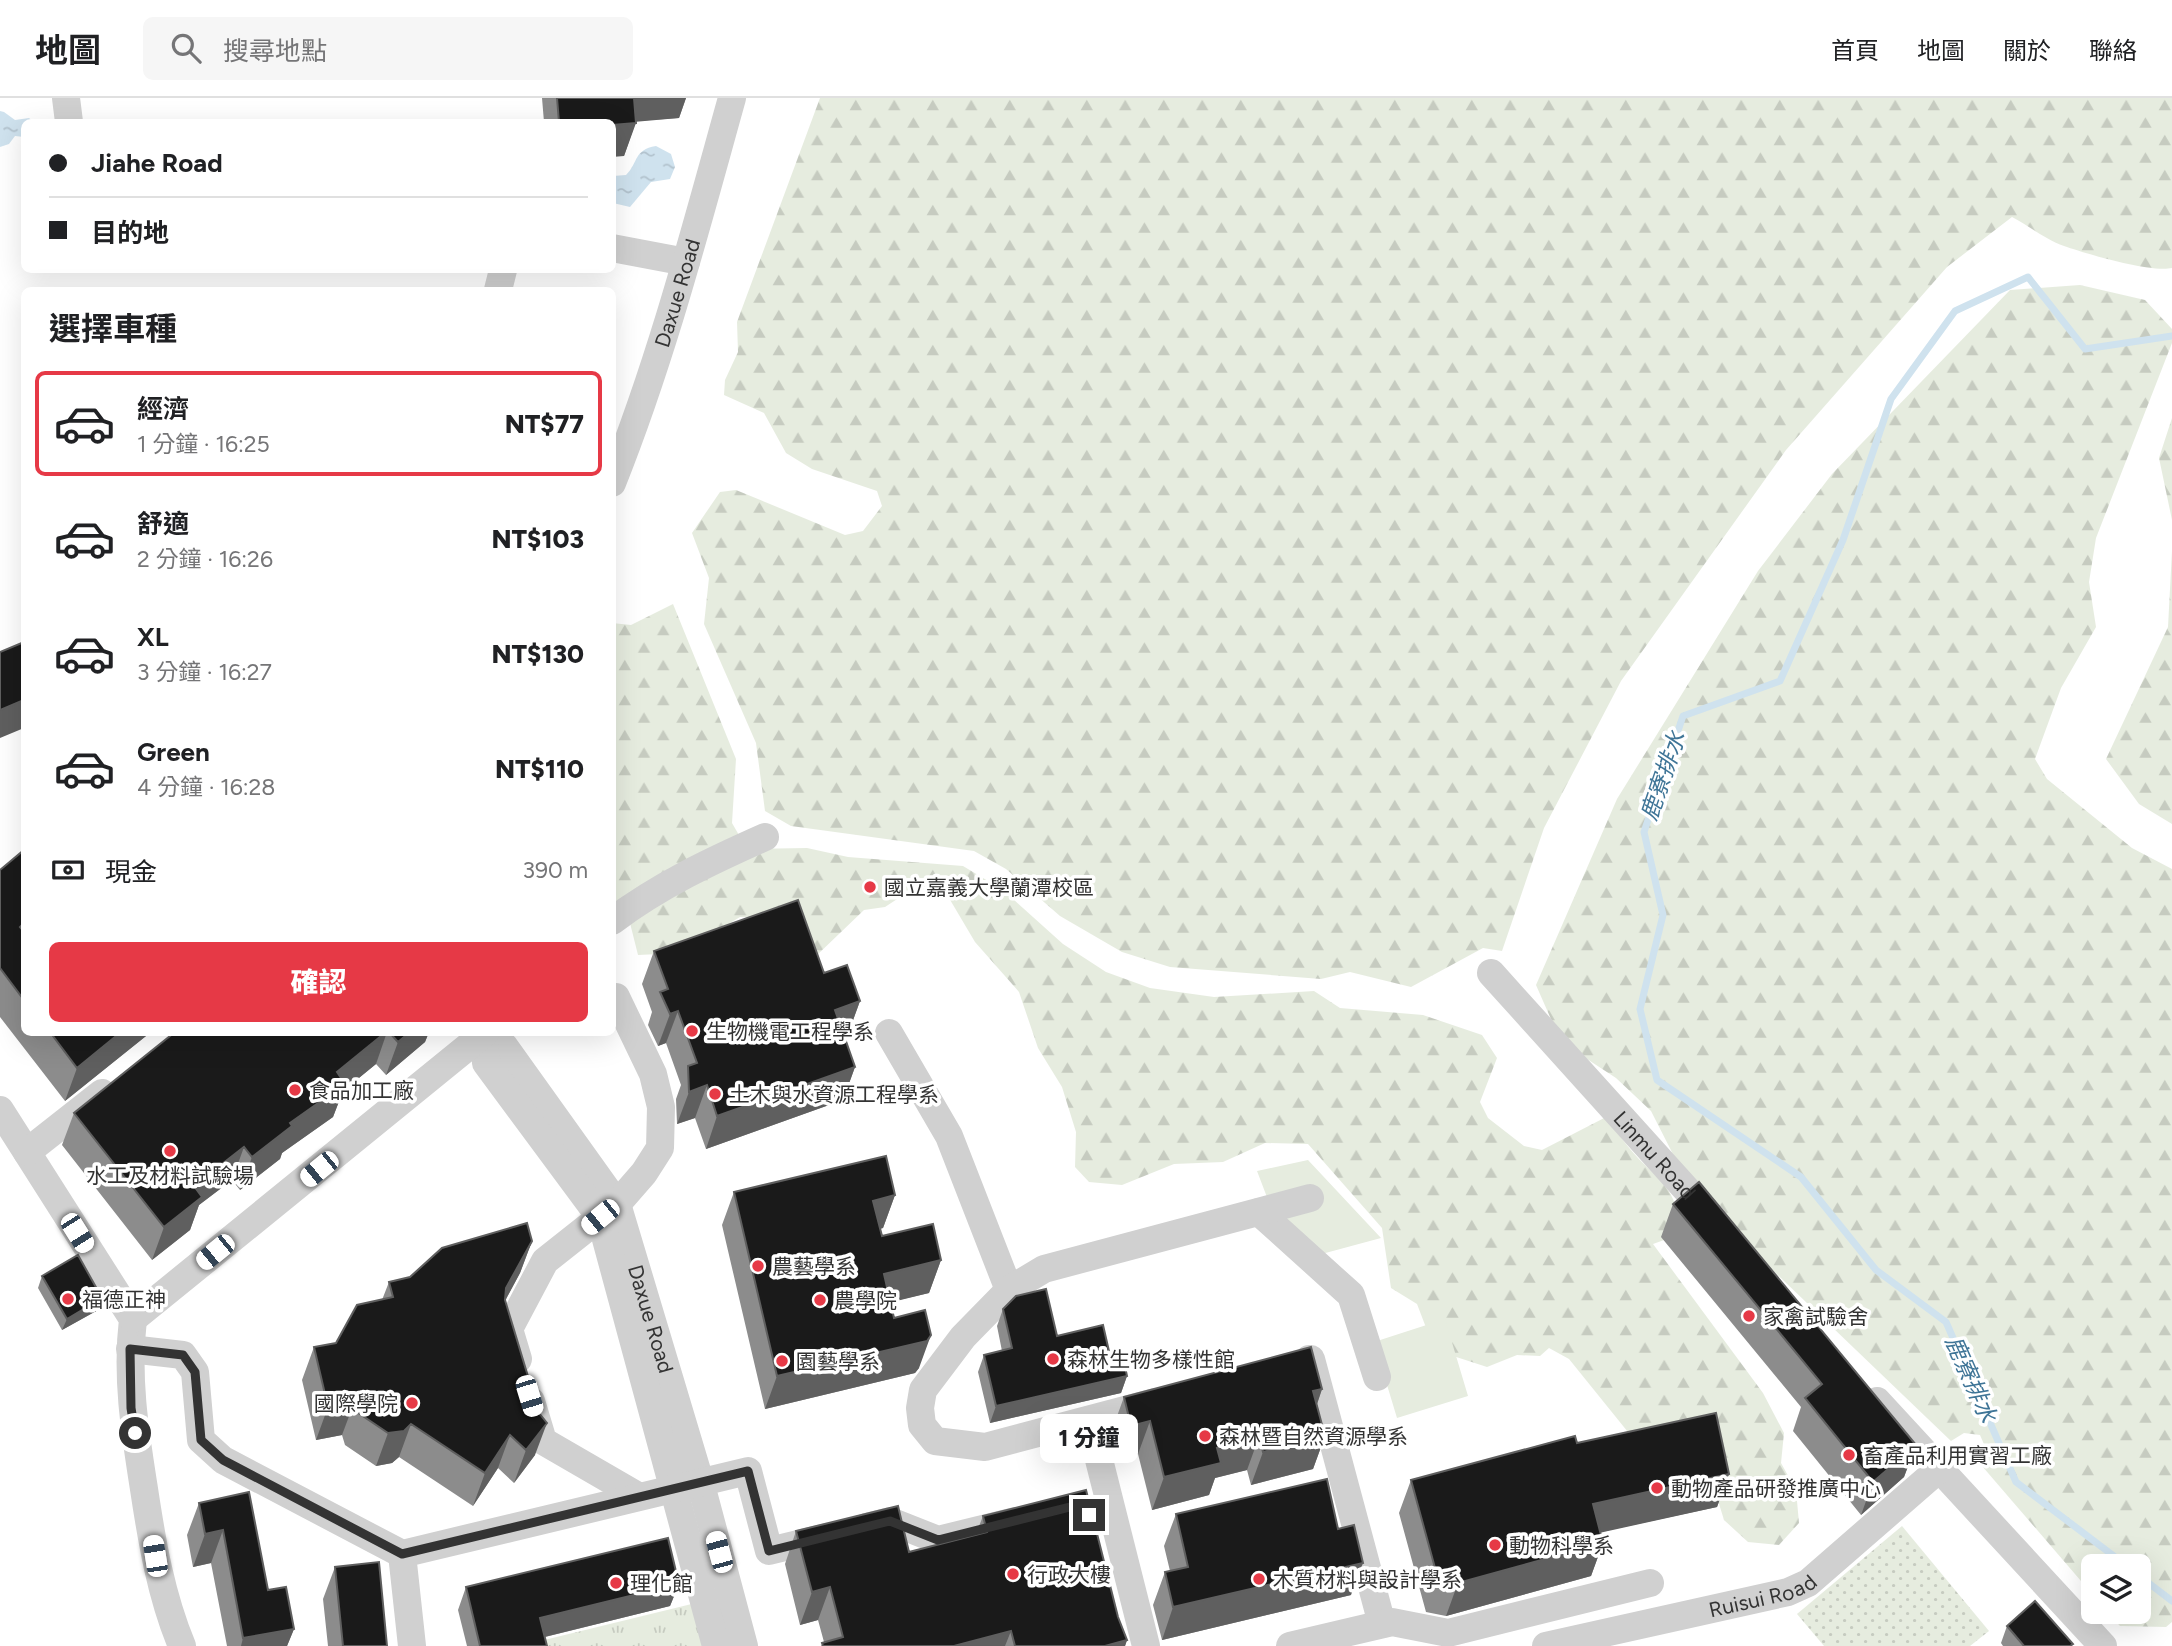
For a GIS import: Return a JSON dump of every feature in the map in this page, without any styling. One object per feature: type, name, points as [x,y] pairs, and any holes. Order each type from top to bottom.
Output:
[{"type":"street","points":[[66,98],[69,119]]},
{"type":"street","name":"Daxue Road","points":[[616,473],[686,262],[732,98]]},
{"type":"street","points":[[616,249],[686,262]]},
{"type":"street","points":[[616,918],[682,875],[765,837]]},
{"type":"street","name":"Linmu Road","points":[[1491,973],[1733,1241]]},
{"type":"street","points":[[616,997],[653,1074],[661,1107],[660,1148],[644,1173],[608,1210],[545,1261],[509,1329],[543,1441],[638,1496]]},
{"type":"street","points":[[889,1032],[949,1136],[1009,1290]]},
{"type":"street","points":[[133,1319],[480,1036]]},
{"type":"street","points":[[489,1036],[504,1046],[608,1210],[687,1484],[744,1646]]},
{"type":"street","points":[[27,1152],[124,1075]]},
{"type":"street","points":[[0,1110],[133,1319],[130,1349],[131,1408],[155,1556],[182,1646]]},
{"type":"street","points":[[1181,1395],[985,1447],[935,1441],[922,1425],[920,1408],[923,1391],[963,1337],[1009,1290],[1044,1269],[1310,1198]]},
{"type":"street","points":[[1259,1212],[1351,1295],[1377,1377]]},
{"type":"street","points":[[130,1349],[183,1355],[195,1372],[201,1440],[223,1460],[402,1554],[748,1471],[769,1551],[890,1521],[938,1540],[1046,1513]]},
{"type":"street","points":[[1285,1366],[1311,1359],[1382,1624]]},
{"type":"street","points":[[1864,1386],[2103,1646]]},
{"type":"street","points":[[1089,1420],[1146,1646]]},
{"type":"street","name":"Ruisui Road","points":[[1546,1646],[1788,1592],[1808,1583],[1939,1469]]},
{"type":"street","points":[[687,1484],[716,1646]]},
{"type":"street","points":[[1086,1503],[1122,1646]]},
{"type":"street","points":[[402,1554],[412,1646]]},
{"type":"street","points":[[1290,1646],[1392,1622],[1448,1633],[1650,1583]]},
{"type":"green space","points":[[820,98],[2172,98],[2172,268],[2150,268],[2074,249],[2051,240],[2012,217],[1947,267],[1786,450],[1621,681],[1544,828],[1502,951],[1483,948],[1411,987],[1350,972],[1321,979],[1170,967],[1122,952],[1060,916],[1006,869],[974,851],[791,826],[765,811],[756,743],[704,624],[709,578],[692,533],[720,492],[736,490],[845,535],[863,531],[882,506],[877,491],[812,469],[786,453],[764,413],[724,395],[725,380],[738,352],[737,322]]},
{"type":"green space","points":[[2080,285],[2145,300],[2172,329],[2172,343],[2096,538],[2089,582],[2096,627],[2061,688],[2035,759],[2047,779],[2132,848],[2172,869],[2172,1622],[2166,1627],[2118,1624],[2151,1624],[2151,1554],[2081,1554],[2081,1581],[1982,1466],[1986,1449],[1980,1435],[1964,1433],[1951,1441],[1760,1258],[1679,1166],[1651,1111],[1616,1078],[1561,1042],[1536,985],[1617,799],[1758,571],[1832,474],[2010,290]]},
{"type":"green space","points":[[2172,418],[2172,520],[2159,458]]},
{"type":"green space","points":[[2172,551],[2172,824],[2139,804],[2106,759],[2168,627]]},
{"type":"green space","points":[[673,604],[736,759],[732,823],[747,849],[807,848],[848,857],[963,866],[1003,890],[1063,944],[1106,972],[1150,988],[1214,997],[1314,991],[1340,1008],[1423,1015],[1482,1035],[1497,1058],[1480,1102],[1488,1118],[1524,1146],[1542,1150],[1610,1115],[1624,1141],[1662,1183],[1675,1203],[1681,1234],[1653,1244],[1763,1393],[1784,1433],[1781,1463],[1796,1490],[1799,1523],[1779,1545],[1748,1542],[1724,1520],[1700,1442],[1636,1442],[1569,1359],[1549,1348],[1540,1356],[1517,1355],[1487,1367],[1447,1354],[1430,1338],[1417,1304],[1391,1288],[1382,1228],[1308,1144],[1265,1143],[1223,1162],[1174,1164],[1122,1185],[1089,1182],[1075,1167],[1076,1132],[1062,1087],[1038,1048],[1019,992],[975,942],[946,893],[914,888],[885,907],[864,910],[815,957],[785,919],[740,917],[680,953],[638,955],[630,923],[616,918],[616,623],[631,625]]},
{"type":"green space","points":[[1308,1160],[1381,1238],[1318,1255],[1275,1218],[1257,1171]]},
{"type":"green space","points":[[1445,1319],[1468,1396],[1397,1418],[1374,1342]]},
{"type":"green space","points":[[1902,1526],[1989,1631],[1970,1646],[1824,1646],[1797,1614]]},
{"type":"green space","points":[[708,1600],[721,1646],[537,1646],[536,1642]]},
{"type":"water","points":[[0,111],[15,120],[21,119],[21,137],[15,136],[9,144],[0,147]]},
{"type":"water","points":[[656,146],[671,154],[675,167],[670,179],[651,182],[630,207],[616,204],[616,176],[626,175],[643,150]]},
{"type":"building","points":[[557,98],[634,98],[636,123],[616,125],[616,119],[559,119]]},
{"type":"building","points":[[21,643],[21,701],[0,710],[0,652]]},
{"type":"building","points":[[21,852],[21,996],[0,968],[0,870]]},
{"type":"building","points":[[798,900],[824,973],[847,965],[860,1001],[835,1010],[855,1067],[717,1116],[707,1085],[689,1092],[688,1066],[697,1063],[678,1011],[670,1014],[660,992],[668,989],[654,951]]},
{"type":"building","points":[[53,1036],[116,1036],[77,1068]]},
{"type":"building","points":[[170,1036],[381,1036],[337,1072],[345,1084],[290,1123],[292,1126],[252,1157],[244,1147],[194,1186],[202,1197],[164,1227],[74,1113]]},
{"type":"building","points":[[393,1036],[405,1036],[398,1042]]},
{"type":"building","name":"農學院","points":[[886,1156],[895,1195],[873,1201],[882,1236],[933,1224],[941,1260],[884,1274],[894,1318],[925,1310],[931,1335],[927,1341],[777,1376],[734,1192]]},
{"type":"building","points":[[1699,1182],[1916,1445],[1873,1482],[1805,1398],[1822,1384],[1673,1204]]},
{"type":"building","name":"國際學院","points":[[527,1223],[532,1241],[506,1288],[505,1300],[539,1413],[547,1423],[526,1450],[510,1435],[485,1473],[411,1424],[404,1431],[388,1433],[357,1412],[354,1403],[328,1407],[314,1347],[336,1343],[357,1305],[393,1297],[389,1282],[410,1277],[442,1248]]},
{"type":"building","name":"福德正神","points":[[78,1255],[102,1298],[67,1319],[42,1276]]},
{"type":"building","name":"森林生物多樣性館","points":[[1046,1289],[1057,1336],[1103,1325],[1111,1360],[1123,1357],[1127,1376],[996,1406],[984,1355],[1012,1348],[1003,1309],[1016,1296]]},
{"type":"building","points":[[1311,1347],[1322,1389],[1313,1391],[1325,1436],[1263,1452],[1259,1437],[1217,1448],[1221,1463],[1164,1477],[1150,1421],[1131,1426],[1124,1397]]},
{"type":"building","points":[[1716,1413],[1729,1474],[1593,1504],[1603,1543],[1458,1583],[1438,1579],[1411,1480],[1575,1436],[1577,1443]]},
{"type":"building","points":[[1327,1479],[1338,1529],[1354,1525],[1363,1563],[1173,1607],[1165,1572],[1188,1567],[1176,1514]]},
{"type":"building","name":"行政大樓","points":[[1086,1490],[1118,1617],[1127,1640],[1105,1646],[1015,1646],[1011,1631],[954,1646],[823,1646],[822,1643],[843,1637],[830,1587],[812,1592],[796,1531],[898,1506],[909,1552],[987,1532],[983,1516]]},
{"type":"building","points":[[249,1492],[268,1590],[286,1587],[294,1629],[243,1638],[223,1530],[205,1534],[199,1503]]},
{"type":"building","points":[[668,1538],[679,1584],[540,1618],[547,1646],[480,1646],[466,1587]]},
{"type":"building","points":[[379,1562],[387,1646],[343,1646],[335,1567]]},
{"type":"building","points":[[2035,1601],[2073,1644],[2024,1646],[2007,1626]]},
{"type":"waterway","name":"鹿寮排水","points":[[2111,1554],[2016,1482],[1946,1322],[1876,1270],[1801,1177],[1657,1080],[1640,1009],[1663,915],[1644,832],[1683,716],[1780,681],[1843,540],[1891,399],[1955,311],[2028,277],[2085,349],[2172,336]]},
{"type":"waterway","name":"鹿寮排水","points":[[2151,1585],[2172,1601]]},
{"type":"place","name":"國立嘉義大學蘭潭校區","points":[[870,887]]},
{"type":"place","name":"生物機電工程學系","points":[[692,1031]]},
{"type":"place","name":"食品加工廠","points":[[295,1090]]},
{"type":"place","name":"土木與水資源工程學系","points":[[715,1094]]},
{"type":"place","name":"水工及材料試驗場","points":[[170,1151]]},
{"type":"place","name":"農藝學系","points":[[758,1266]]},
{"type":"place","name":"福德正神","points":[[68,1299]]},
{"type":"place","name":"農學院","points":[[820,1300]]},
{"type":"place","name":"家禽試驗舍","points":[[1749,1316]]},
{"type":"place","name":"森林生物多樣性館","points":[[1053,1359]]},
{"type":"place","name":"園藝學系","points":[[782,1361]]},
{"type":"place","name":"國際學院","points":[[412,1403]]},
{"type":"place","name":"森林暨自然資源學系","points":[[1205,1436]]},
{"type":"place","name":"畜產品利用實習工廠","points":[[1849,1455]]},
{"type":"place","name":"動物產品研發推廣中心","points":[[1657,1488]]},
{"type":"place","name":"動物科學系","points":[[1495,1545]]},
{"type":"place","name":"行政大樓","points":[[1013,1574]]},
{"type":"place","name":"木質材料與設計學系","points":[[1259,1579]]},
{"type":"place","name":"理化館","points":[[616,1583]]},
{"type":"route","points":[[135,1433],[131,1408],[130,1349],[183,1355],[195,1372],[201,1440],[223,1460],[402,1554],[748,1471],[769,1551],[890,1521],[938,1540],[1086,1503],[1089,1515]]}]
